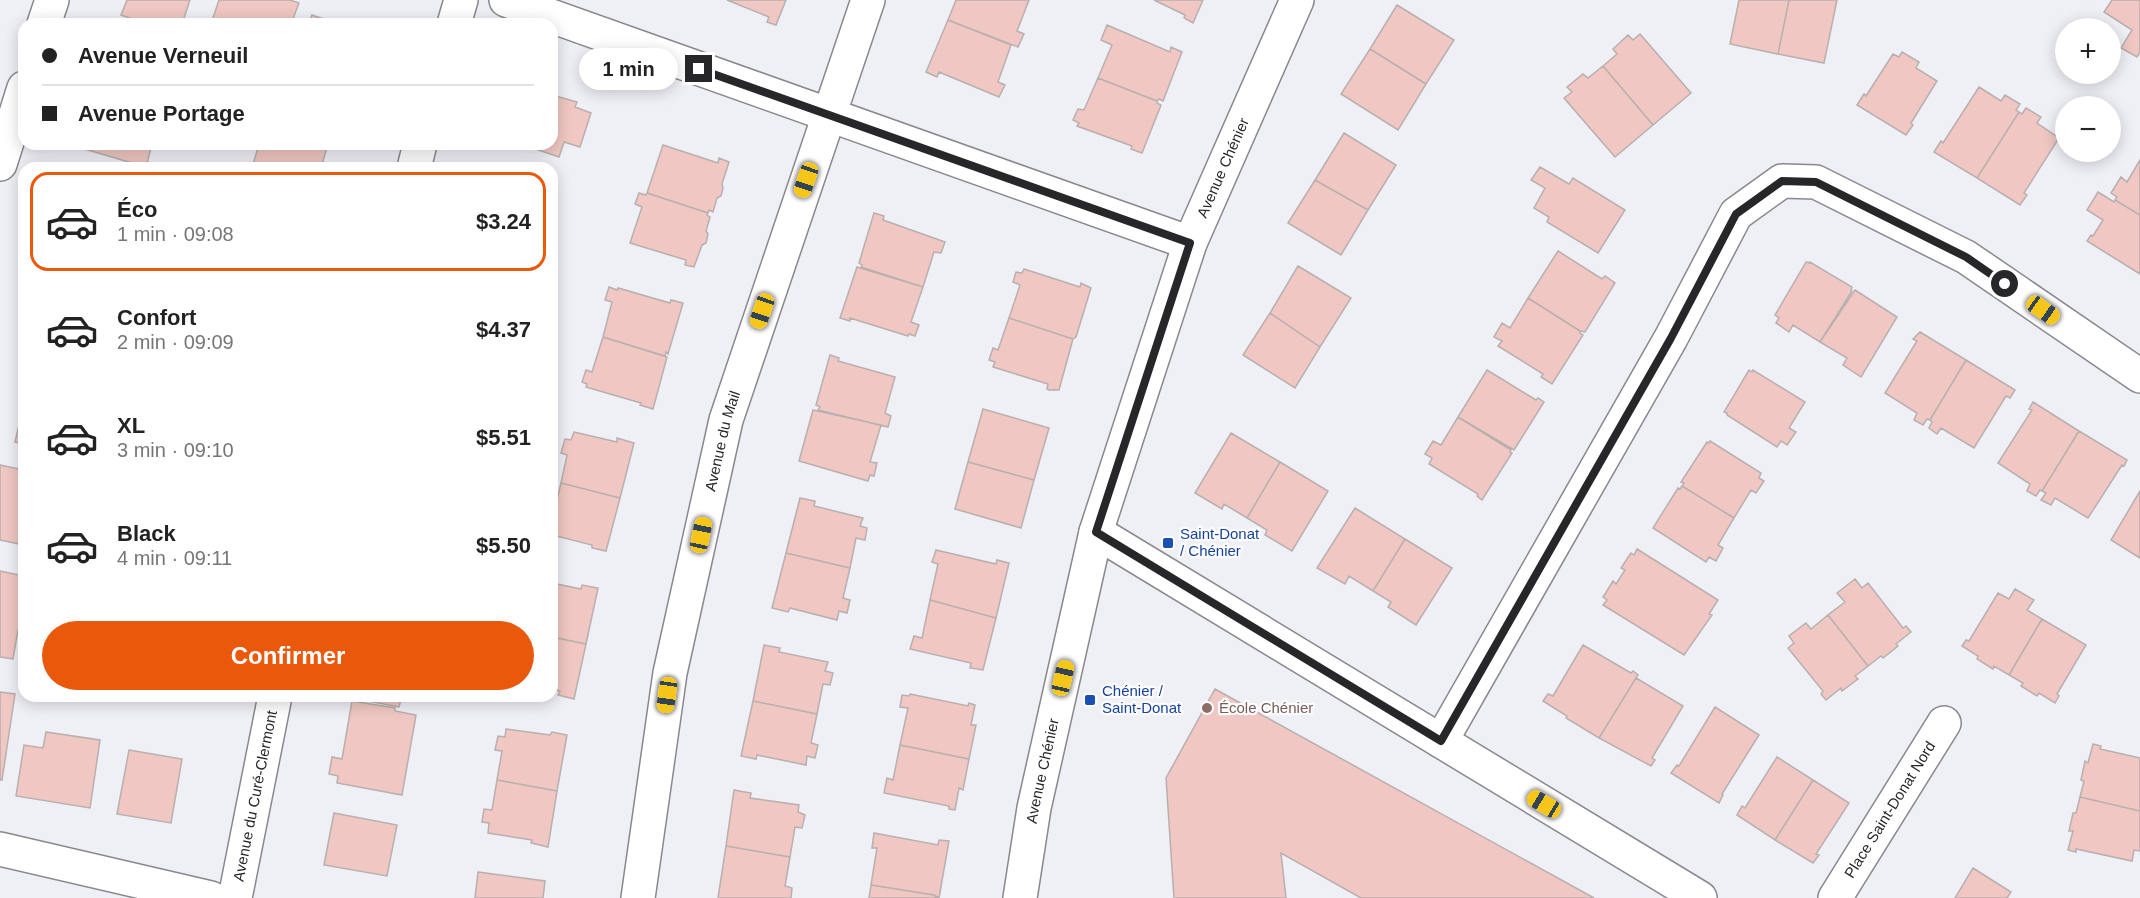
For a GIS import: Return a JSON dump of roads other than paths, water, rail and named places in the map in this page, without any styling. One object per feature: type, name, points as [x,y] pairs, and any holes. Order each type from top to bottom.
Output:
[{"type":"street","points":[[46,18],[52,0]]},
{"type":"street","points":[[456,18],[461,0]]},
{"type":"street","points":[[506,0],[556,18]]},
{"type":"street","name":"Avenue du Mail","points":[[638,898],[670,673],[726,420],[868,0]]},
{"type":"street","name":"Avenue Chénier","points":[[1020,898],[1034,808],[1096,532],[1190,243],[1297,0]]},
{"type":"street","points":[[558,19],[1190,243]]},
{"type":"street","points":[[0,164],[18,107]]},
{"type":"street","points":[[1441,741],[1671,338],[1736,214],[1782,181],[1816,182],[1966,257],[2140,376]]},
{"type":"street","points":[[1096,532],[1700,898]]},
{"type":"street","name":"Avenue du Curé-Clermont","points":[[235,898],[274,702]]},
{"type":"street","name":"Place Saint-Donat Nord","points":[[1835,898],[1944,723]]},
{"type":"street","points":[[0,849],[212,898]]},
{"type":"place","name":"Saint-Donat / Chénier","points":[[1168,543]]},
{"type":"place","name":"Chénier / Saint-Donat","points":[[1090,700]]},
{"type":"place","name":"École Chénier","points":[[1207,708]]}]
